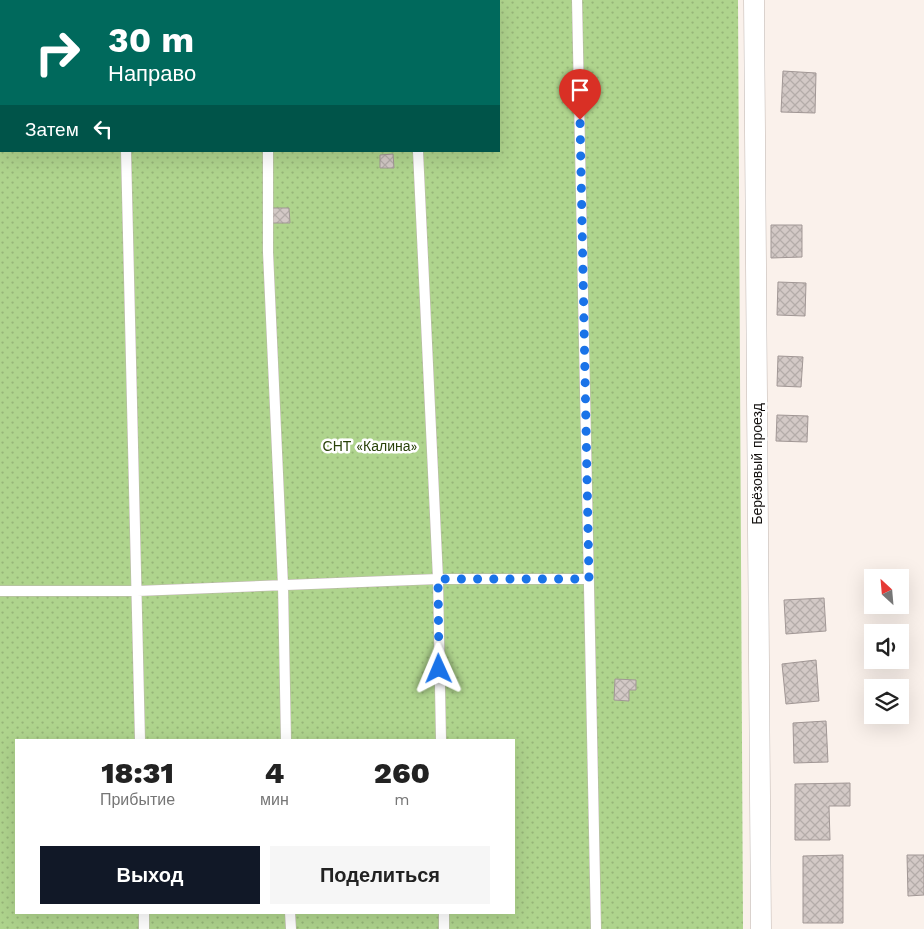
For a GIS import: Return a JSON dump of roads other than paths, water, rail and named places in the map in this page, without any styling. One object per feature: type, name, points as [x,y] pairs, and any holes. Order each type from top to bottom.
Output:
[{"type":"street","name":"Берёзовый проезд","points":[[754,0],[761,929]]},
{"type":"lane","points":[[577,0],[596,929]]},
{"type":"lane","points":[[126,152],[140,739]]},
{"type":"lane","points":[[268,152],[268,252],[283,585],[286,739]]},
{"type":"lane","points":[[418,152],[438,579],[440,739]]},
{"type":"lane","points":[[0,591],[136,591],[438,579],[589,579]]},
{"type":"lane","points":[[144,914],[144,929]]},
{"type":"lane","points":[[290,914],[291,929]]},
{"type":"lane","points":[[444,914],[444,929]]},
{"type":"park label","name":"СНТ «Калина»","points":[[370,446]]}]
